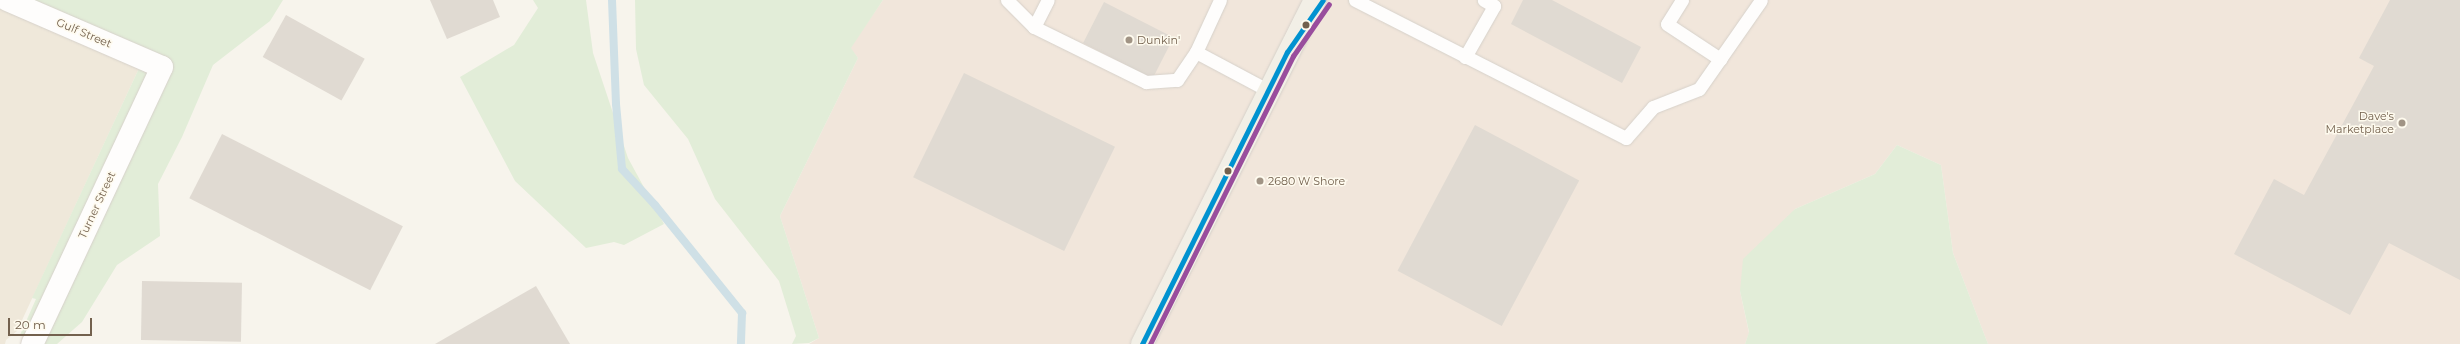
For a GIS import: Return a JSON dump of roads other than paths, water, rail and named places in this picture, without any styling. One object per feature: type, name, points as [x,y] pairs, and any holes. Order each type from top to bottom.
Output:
[{"type":"main road","points":[[1142,344],[1314,0]]},
{"type":"main road","points":[[1287,52],[1323,0]]},
{"type":"street","name":"Gulf Street","points":[[7,0],[162,67]]},
{"type":"street","name":"Turner Street","points":[[32,344],[162,67]]},
{"type":"lane","points":[[1007,0],[1034,27],[1146,82],[1177,80],[1196,52],[1220,0]]},
{"type":"lane","points":[[1034,27],[1048,0]]},
{"type":"lane","points":[[1355,0],[1626,138],[1653,107],[1699,89],[1761,0]]},
{"type":"lane","points":[[1465,57],[1494,6],[1484,0]]},
{"type":"lane","points":[[1682,0],[1667,24],[1720,60]]},
{"type":"lane","points":[[1196,52],[1269,91]]},
{"type":"waterway","points":[[612,0],[616,104],[622,169],[655,205],[742,313],[741,344]]},
{"type":"place","name":"Dunkin'","points":[[1129,40]]},
{"type":"place","name":"Dave's Marketplace","points":[[2402,123]]},
{"type":"place","name":"2680 W Shore","points":[[1260,181]]}]
